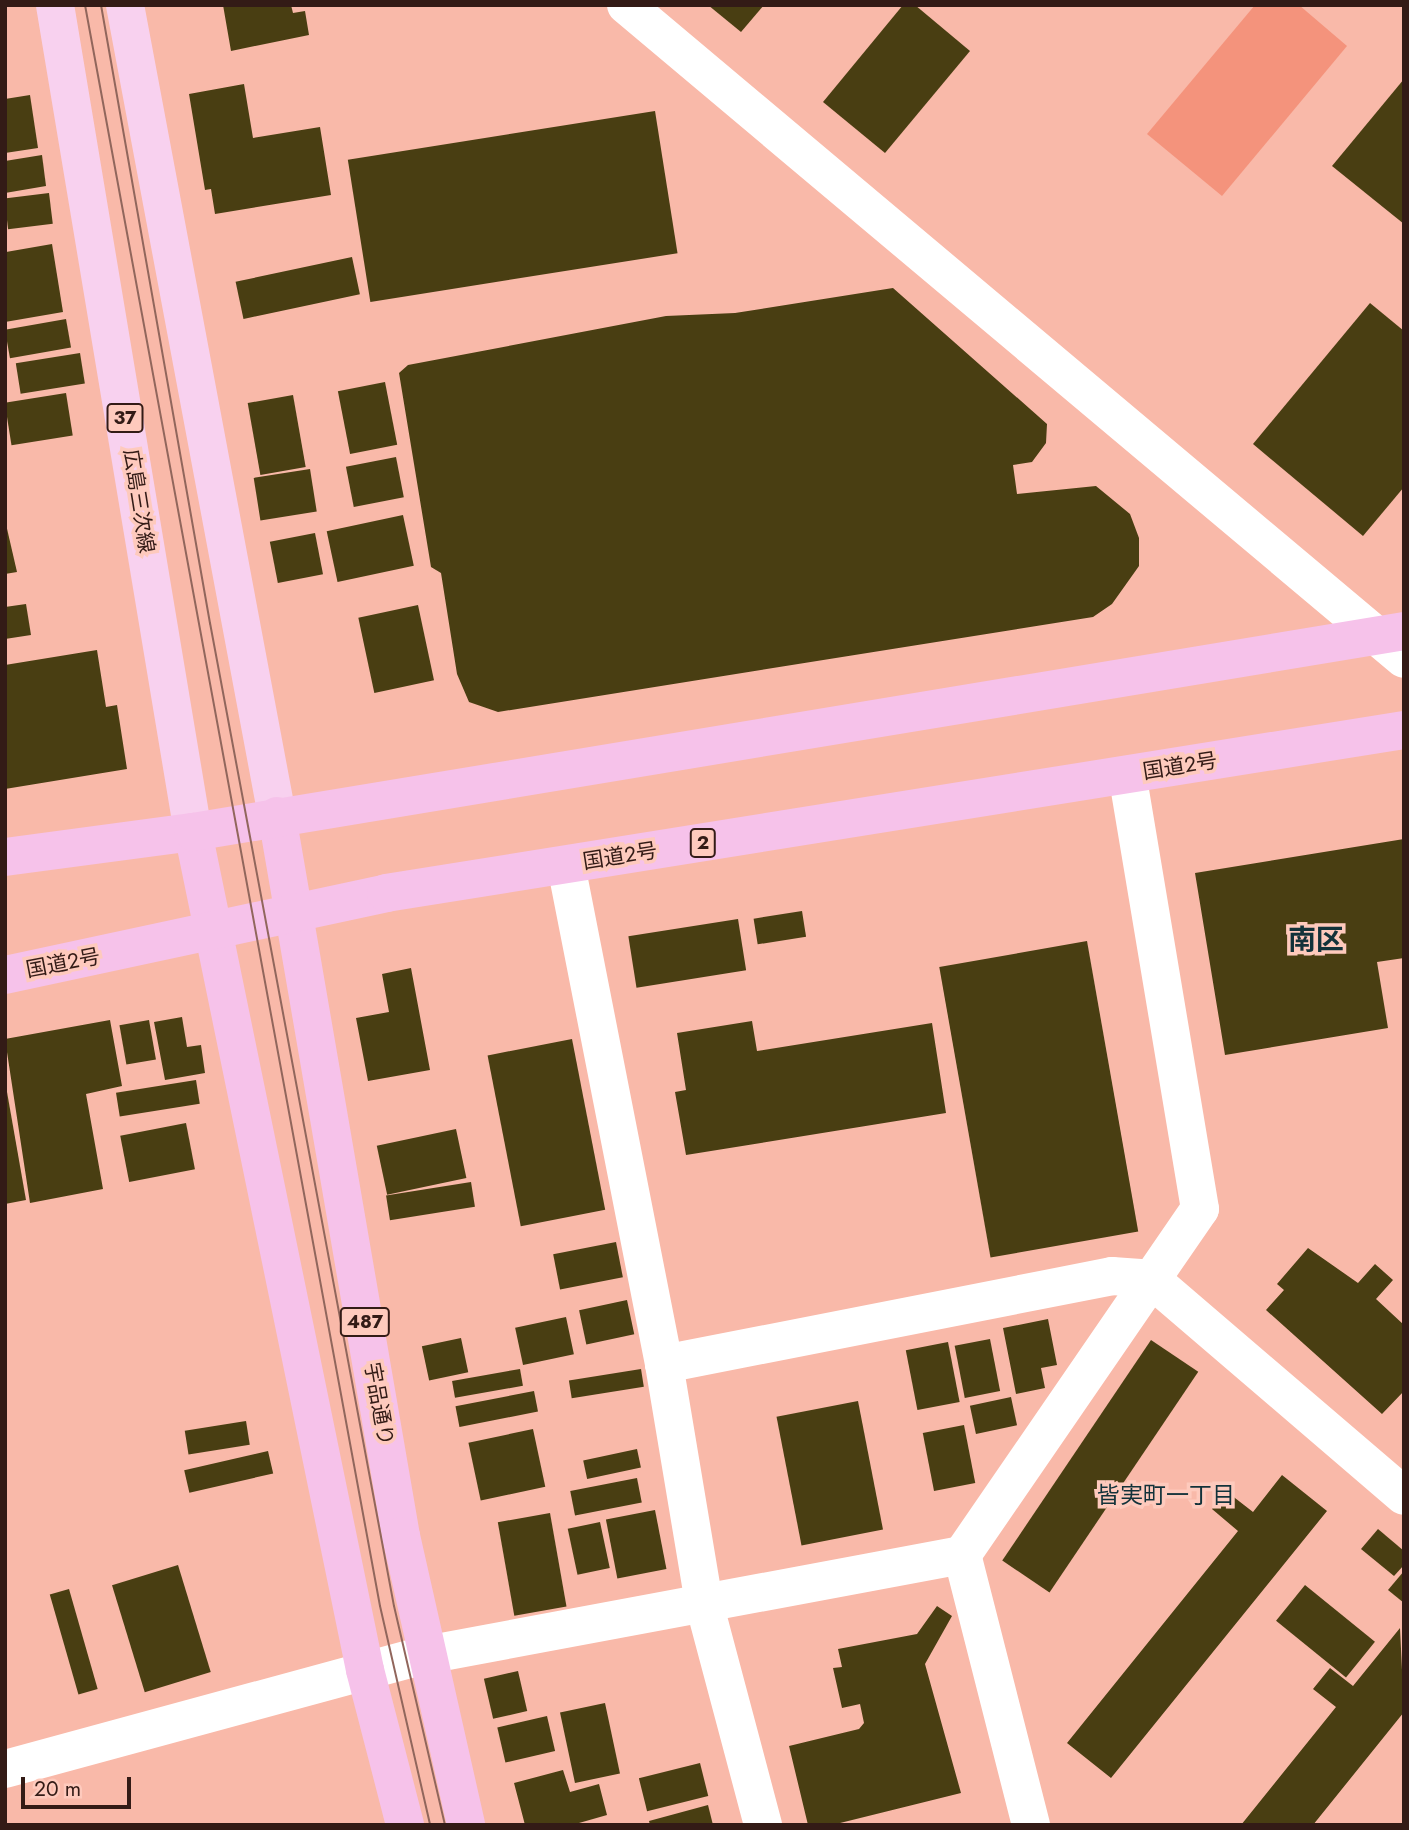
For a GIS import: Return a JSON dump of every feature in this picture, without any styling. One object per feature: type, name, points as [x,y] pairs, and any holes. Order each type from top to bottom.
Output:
[{"type":"highway","points":[[5,857],[193,832],[277,816],[1394,642]]},
{"type":"highway","name":"国道2号","points":[[5,975],[294,910],[1404,730]]},
{"type":"highway","name":"宇品通り","points":[[277,816],[426,1655],[466,1825]]},
{"type":"highway","points":[[193,832],[365,1670],[405,1825]]},
{"type":"main road","name":"広島三次線","points":[[55,5],[193,832]]},
{"type":"main road","points":[[125,5],[277,816]]},
{"type":"street","points":[[626,5],[1394,642]]},
{"type":"street","points":[[5,1769],[426,1655],[962,1555],[1200,1209],[1127,775]]},
{"type":"street","points":[[566,865],[664,1364],[704,1603],[763,1825]]},
{"type":"street","points":[[664,1364],[1112,1276],[1151,1279],[1404,1496]]},
{"type":"street","points":[[962,1555],[1031,1825]]},
{"type":"shaded area","points":[[1255,5],[1299,5],[1347,46],[1222,196],[1147,134]]},
{"type":"building","points":[[223,5],[291,5],[293,13],[305,11],[309,35],[231,51]]},
{"type":"building","points":[[708,5],[764,5],[741,32]]},
{"type":"building","points":[[903,5],[915,5],[970,51],[885,153],[823,102]]},
{"type":"building","points":[[1404,79],[1404,224],[1332,166]]},
{"type":"building","points":[[244,84],[253,138],[320,127],[331,195],[215,214],[211,189],[205,190],[189,94]]},
{"type":"building","points":[[30,95],[38,148],[5,153],[5,99]]},
{"type":"building","points":[[655,111],[678,253],[370,302],[348,160]]},
{"type":"building","points":[[42,155],[46,186],[5,193],[5,161]]},
{"type":"building","points":[[49,193],[53,224],[8,229],[5,198]]},
{"type":"building","points":[[52,244],[63,312],[5,322],[6,252]]},
{"type":"building","points":[[352,257],[360,294],[244,319],[236,282]]},
{"type":"building","points":[[893,288],[1047,424],[1046,443],[1032,462],[1013,465],[1017,494],[1096,486],[1130,514],[1139,538],[1139,566],[1112,604],[1093,617],[498,712],[469,702],[457,674],[441,573],[431,567],[399,373],[408,365],[666,316],[735,313]]},
{"type":"building","points":[[1370,303],[1404,331],[1404,487],[1363,536],[1253,444]]},
{"type":"building","points":[[66,319],[71,348],[10,358],[5,330]]},
{"type":"building","points":[[80,353],[85,384],[21,394],[16,363]]},
{"type":"building","points":[[385,382],[397,445],[350,454],[338,391]]},
{"type":"building","points":[[66,393],[73,435],[11,445],[5,403]]},
{"type":"building","points":[[293,395],[306,467],[260,475],[248,403]]},
{"type":"building","points":[[396,457],[404,497],[354,507],[346,467]]},
{"type":"building","points":[[310,469],[317,511],[260,520],[254,478]]},
{"type":"building","points":[[403,515],[414,566],[338,582],[327,531]]},
{"type":"building","points":[[5,520],[17,572],[5,574]]},
{"type":"building","points":[[315,533],[323,574],[278,583],[270,542]]},
{"type":"building","points":[[26,604],[31,635],[5,639],[5,607]]},
{"type":"building","points":[[418,605],[434,680],[374,693],[358,618]]},
{"type":"building","points":[[97,650],[106,707],[117,705],[127,769],[5,789],[5,665]]},
{"type":"building","points":[[1404,839],[1404,958],[1377,962],[1388,1028],[1225,1055],[1195,873]]},
{"type":"building","points":[[802,911],[806,937],[758,944],[754,919]]},
{"type":"building","points":[[738,919],[746,970],[637,988],[628,936]]},
{"type":"building","points":[[1087,941],[1138,1232],[991,1258],[939,967]]},
{"type":"building","points":[[411,968],[430,1070],[368,1081],[356,1018],[389,1012],[382,974]]},
{"type":"building","points":[[182,1017],[187,1047],[201,1045],[205,1073],[165,1080],[154,1022]]},
{"type":"building","points":[[110,1020],[122,1086],[86,1094],[103,1189],[30,1203],[5,1039]]},
{"type":"building","points":[[149,1020],[156,1059],[126,1065],[119,1025]]},
{"type":"building","points":[[752,1021],[757,1051],[932,1023],[946,1113],[686,1155],[675,1092],[686,1090],[677,1033]]},
{"type":"building","points":[[572,1039],[605,1210],[521,1226],[488,1055]]},
{"type":"building","points":[[196,1080],[200,1104],[120,1116],[116,1093]]},
{"type":"building","points":[[7,1092],[26,1200],[5,1204],[5,1093]]},
{"type":"building","points":[[186,1123],[195,1169],[129,1182],[120,1136]]},
{"type":"building","points":[[456,1129],[466,1178],[387,1195],[377,1146]]},
{"type":"building","points":[[471,1182],[475,1207],[390,1220],[386,1195]]},
{"type":"building","points":[[616,1242],[623,1277],[560,1290],[553,1254]]},
{"type":"building","points":[[1308,1248],[1358,1283],[1375,1264],[1393,1280],[1376,1299],[1404,1325],[1404,1391],[1382,1414],[1266,1310],[1284,1290],[1277,1284]]},
{"type":"building","points":[[627,1300],[634,1334],[586,1344],[579,1310]]},
{"type":"building","points":[[566,1317],[574,1354],[523,1365],[515,1328]]},
{"type":"building","points":[[1048,1319],[1057,1365],[1041,1368],[1045,1388],[1016,1394],[1003,1328]]},
{"type":"building","points":[[461,1338],[468,1372],[429,1381],[422,1346]]},
{"type":"building","points":[[990,1339],[1000,1391],[965,1398],[955,1346]]},
{"type":"building","points":[[1151,1340],[1198,1372],[1050,1592],[1002,1561]]},
{"type":"building","points":[[948,1342],[960,1402],[917,1410],[906,1350]]},
{"type":"building","points":[[520,1369],[523,1386],[455,1398],[452,1381]]},
{"type":"building","points":[[641,1369],[644,1387],[572,1398],[569,1380]]},
{"type":"building","points":[[534,1391],[538,1412],[459,1427],[455,1406]]},
{"type":"building","points":[[1011,1397],[1017,1425],[976,1434],[970,1406]]},
{"type":"building","points":[[858,1401],[883,1530],[802,1545],[777,1417]]},
{"type":"building","points":[[246,1421],[250,1445],[189,1454],[185,1431]]},
{"type":"building","points":[[964,1425],[975,1483],[934,1491],[923,1433]]},
{"type":"building","points":[[533,1429],[545,1487],[481,1500],[468,1443]]},
{"type":"building","points":[[637,1449],[641,1468],[587,1479],[583,1460]]},
{"type":"building","points":[[268,1451],[273,1473],[189,1493],[184,1470]]},
{"type":"building","points":[[1282,1475],[1327,1511],[1111,1778],[1067,1743],[1238,1531],[1212,1509],[1226,1491],[1253,1512]]},
{"type":"building","points":[[637,1478],[642,1503],[575,1516],[570,1491]]},
{"type":"building","points":[[655,1510],[666,1569],[617,1578],[606,1520]]},
{"type":"building","points":[[550,1513],[566,1607],[514,1616],[498,1522]]},
{"type":"building","points":[[600,1522],[610,1568],[577,1575],[568,1529]]},
{"type":"building","points":[[1378,1529],[1404,1551],[1404,1565],[1394,1576],[1361,1549]]},
{"type":"building","points":[[178,1565],[211,1672],[145,1692],[112,1585]]},
{"type":"building","points":[[1404,1571],[1404,1603],[1388,1590]]},
{"type":"building","points":[[1305,1585],[1375,1642],[1346,1677],[1276,1621]]},
{"type":"building","points":[[69,1589],[98,1689],[78,1694],[50,1595]]},
{"type":"building","points":[[937,1606],[952,1616],[925,1664],[961,1793],[832,1825],[808,1825],[789,1746],[859,1729],[864,1723],[860,1704],[842,1708],[833,1668],[842,1667],[838,1649],[917,1634]]},
{"type":"building","points":[[1400,1628],[1404,1712],[1313,1825],[1241,1825],[1336,1707],[1313,1689],[1330,1668],[1353,1686]]},
{"type":"building","points":[[518,1671],[527,1711],[493,1719],[484,1679]]},
{"type":"building","points":[[605,1703],[620,1773],[575,1783],[560,1713]]},
{"type":"building","points":[[547,1716],[555,1751],[505,1763],[497,1727]]},
{"type":"building","points":[[700,1763],[708,1796],[647,1811],[639,1778]]},
{"type":"building","points":[[563,1770],[570,1792],[599,1784],[607,1815],[572,1825],[525,1825],[514,1783]]},
{"type":"building","points":[[708,1805],[713,1825],[650,1825],[649,1821]]},
{"type":"tram line","points":[[85,5],[380,1606],[430,1825]]},
{"type":"tram line","points":[[101,5],[210,623],[394,1606],[445,1825]]},
{"type":"district","name":"南区","points":[[1316,940]]},
{"type":"district","name":"皆実町一丁目","points":[[1166,1495]]}]
